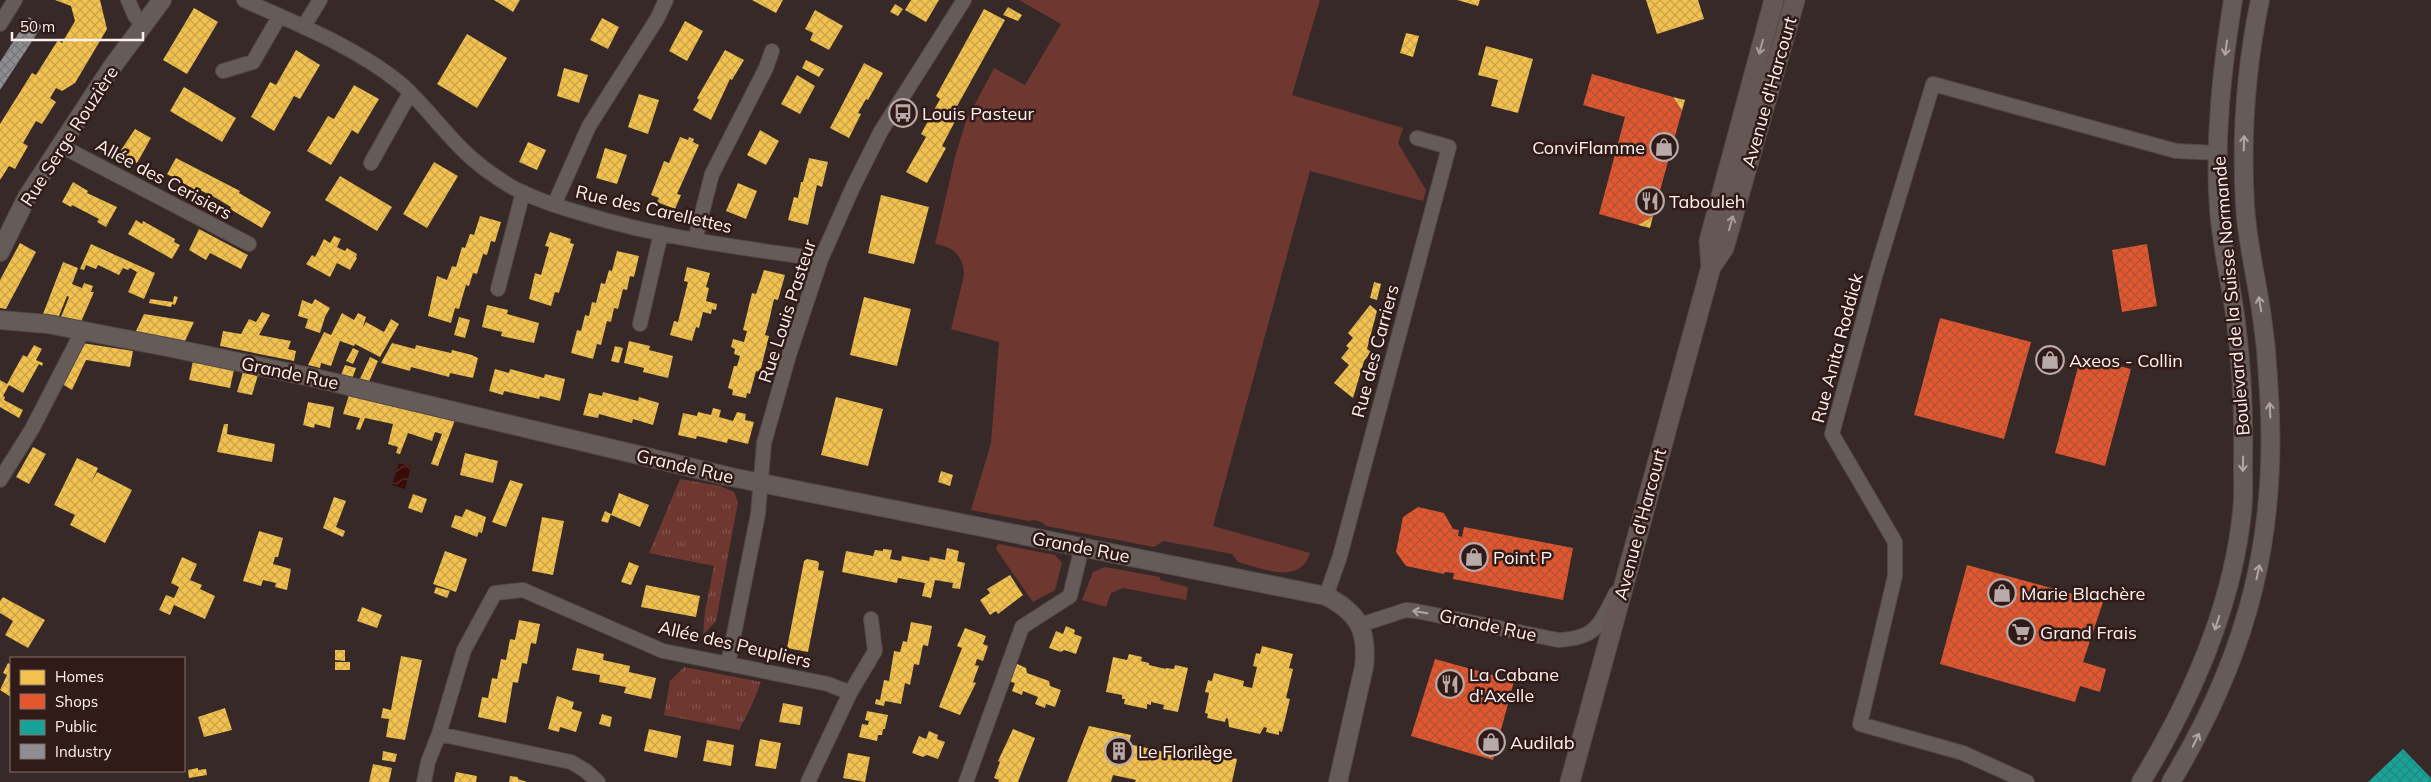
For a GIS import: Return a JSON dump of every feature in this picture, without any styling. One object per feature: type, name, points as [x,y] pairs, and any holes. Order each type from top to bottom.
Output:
[{"type":"main road","name":"Avenue d'Harcourt","points":[[1711,267],[1709,242],[1774,0]]},
{"type":"main road","name":"Avenue d'Harcourt","points":[[1570,782],[1711,267],[1724,248],[1795,0]]},
{"type":"street","points":[[0,24],[15,0]]},
{"type":"street","points":[[128,0],[135,16],[144,24]]},
{"type":"street","name":"Rue Serge Rouzière","points":[[0,252],[27,197],[112,67],[162,0]]},
{"type":"street","name":"Rue des Carellettes","points":[[244,0],[304,26],[387,72],[410,93],[465,153],[485,169],[523,192],[554,205],[606,221],[695,240],[821,259]]},
{"type":"street","points":[[304,26],[320,0]]},
{"type":"street","points":[[554,205],[589,126],[657,19],[666,0]]},
{"type":"street","name":"Rue Louis Pasteur","points":[[728,664],[758,514],[764,443],[789,355],[821,259],[852,187],[881,131],[964,0]]},
{"type":"street","name":"Boulevard de la Suisse Normande","points":[[2141,782],[2172,729],[2195,681],[2217,626],[2233,569],[2242,511],[2244,423],[2242,380],[2236,320],[2224,261],[2219,209],[2218,153],[2222,76],[2233,0]]},
{"type":"street","name":"Boulevard de la Suisse Normande","points":[[2171,782],[2191,749],[2220,691],[2242,633],[2259,573],[2268,514],[2271,422],[2262,316],[2245,206],[2244,144],[2252,46],[2260,0]]},
{"type":"street","points":[[224,71],[253,62],[278,16]]},
{"type":"street","points":[[695,240],[712,174],[766,68],[772,51]]},
{"type":"street","name":"Rue Anita Roddick","points":[[2027,782],[1962,753],[1860,724],[1895,576],[1895,542],[1832,434],[1876,273],[1933,84],[2176,151],[2218,153]]},
{"type":"street","points":[[371,163],[410,93]]},
{"type":"street","name":"Rue des Carriers","points":[[1326,596],[1340,556],[1449,147],[1417,138]]},
{"type":"street","name":"Allée des Cerisiers","points":[[61,146],[248,244]]},
{"type":"street","points":[[498,289],[523,192]]},
{"type":"street","points":[[640,324],[661,233]]},
{"type":"street","name":"Grande Rue","points":[[0,320],[48,324],[83,330],[315,378],[760,483],[1326,596],[1341,603],[1353,614],[1360,625],[1366,649],[1364,667],[1338,782]]},
{"type":"street","points":[[0,480],[32,429],[83,330]]},
{"type":"street","points":[[966,782],[1022,627],[1070,596],[1082,547]]},
{"type":"street","name":"Grande Rue","points":[[1360,625],[1406,610],[1558,640],[1588,635],[1601,622],[1627,573]]},
{"type":"street","name":"Allée des Peupliers","points":[[424,782],[428,762],[439,734],[464,650],[495,593],[522,590],[663,651],[828,684],[850,692]]},
{"type":"street","points":[[808,782],[850,692],[875,651],[871,619]]},
{"type":"street","points":[[439,734],[571,762],[586,770],[598,782]]},
{"type":"green space","points":[[1019,0],[1320,0],[1292,95],[1403,128],[1398,143],[1426,190],[1423,201],[1310,171],[1213,526],[1310,553],[1305,563],[1298,569],[1289,572],[1279,572],[1238,562],[1232,554],[1163,541],[1154,547],[1046,526],[1036,520],[1029,521],[971,510],[991,443],[999,342],[951,329],[964,275],[962,263],[952,250],[935,244],[956,153],[966,121],[994,68],[1025,85],[1061,24]]},
{"type":"green space","points":[[680,479],[720,486],[734,492],[738,502],[716,621],[703,635],[705,611],[714,566],[649,553]]},
{"type":"green space","points":[[998,544],[1055,555],[1062,563],[1055,590],[1033,602],[996,549]]},
{"type":"green space","points":[[1105,567],[1160,577],[1160,580],[1188,587],[1186,600],[1123,588],[1111,593],[1106,607],[1082,600],[1093,572]]},
{"type":"green space","points":[[684,667],[761,682],[739,730],[664,715],[670,681]]},
{"type":"water","points":[[399,463],[411,467],[405,489],[392,485]]},
{"type":"building: Homes","points":[[55,0],[100,0],[107,29],[75,83],[62,91],[56,88],[50,98],[56,102],[42,124],[36,121],[23,143],[28,146],[15,169],[9,166],[0,180],[0,124],[32,73],[36,75],[58,40],[62,43],[75,21],[71,6]]},
{"type":"building: Homes","points":[[494,0],[520,0],[513,12]]},
{"type":"building: Homes","points":[[752,0],[783,0],[776,13]]},
{"type":"building: Homes","points":[[911,0],[939,0],[926,22],[905,10]]},
{"type":"building: Homes","points":[[1457,0],[1480,0],[1478,6]]},
{"type":"building: Homes","points":[[1646,0],[1698,0],[1704,19],[1657,34]]},
{"type":"building: Homes","points":[[895,4],[903,9],[898,16],[890,12]]},
{"type":"building: Homes","points":[[1008,7],[1022,15],[1018,21],[1003,15]]},
{"type":"building: Homes","points":[[194,8],[218,22],[187,74],[163,60]]},
{"type":"building: Homes","points":[[984,9],[1005,20],[956,108],[961,110],[942,146],[946,148],[927,183],[906,172],[926,137],[921,134],[940,99],[936,96]]},
{"type":"building: Homes","points":[[815,10],[843,26],[829,50],[810,40],[813,33],[805,29]]},
{"type":"building: Homes","points":[[602,18],[619,27],[608,49],[590,40]]},
{"type":"building: Homes","points":[[685,21],[703,31],[687,61],[669,51]]},
{"type":"building: Homes","points":[[1406,33],[1419,36],[1413,57],[1400,53]]},
{"type":"building: Homes","points":[[467,34],[507,58],[477,108],[437,84]]},
{"type":"building: Homes","points":[[1486,46],[1533,59],[1518,113],[1491,106],[1498,80],[1478,75]]},
{"type":"building: Homes","points":[[296,50],[320,65],[300,99],[294,96],[274,131],[251,117],[270,82],[276,85]]},
{"type":"building: Homes","points":[[725,50],[744,60],[732,80],[730,79],[711,120],[693,110],[699,100],[697,98]]},
{"type":"building: Homes","points":[[806,60],[824,69],[819,77],[802,68]]},
{"type":"building: Homes","points":[[864,63],[883,73],[868,100],[866,99],[858,113],[861,114],[849,138],[830,128]]},
{"type":"building: Homes","points":[[564,68],[588,75],[579,103],[557,96]]},
{"type":"building: Homes","points":[[797,75],[815,86],[800,114],[781,104]]},
{"type":"building: Homes","points":[[354,85],[379,99],[358,134],[352,130],[331,165],[307,151],[328,116],[334,119]]},
{"type":"building: Homes","points":[[184,87],[236,118],[222,142],[170,111]]},
{"type":"building: Homes","points":[[639,94],[659,100],[648,134],[628,127]]},
{"type":"building: Homes","points":[[1673,97],[1685,100],[1682,111]]},
{"type":"building: Homes","points":[[135,129],[151,138],[137,163],[119,153]]},
{"type":"building: Homes","points":[[760,130],[779,141],[766,165],[747,155]]},
{"type":"building: Homes","points":[[680,137],[688,140],[689,137],[694,139],[693,142],[699,145],[677,194],[681,195],[675,209],[657,202],[659,198],[651,195],[664,161],[669,163]]},
{"type":"building: Homes","points":[[528,142],[546,150],[537,170],[519,162]]},
{"type":"building: Homes","points":[[605,148],[627,155],[617,184],[596,178]]},
{"type":"building: Homes","points":[[176,158],[240,191],[239,193],[271,212],[262,228],[230,209],[231,207],[216,198],[200,190],[199,192],[167,174]]},
{"type":"building: Homes","points":[[809,158],[828,162],[822,187],[817,185],[808,225],[788,220],[794,197],[798,198]]},
{"type":"building: Homes","points":[[434,162],[458,176],[427,228],[403,214]]},
{"type":"building: Homes","points":[[340,176],[392,207],[377,231],[325,200]]},
{"type":"building: Homes","points":[[73,182],[88,191],[87,193],[117,207],[106,227],[97,222],[99,219],[62,202]]},
{"type":"building: Homes","points":[[738,183],[757,191],[746,219],[726,211]]},
{"type":"building: Homes","points":[[881,195],[929,207],[914,264],[868,253]]},
{"type":"building: Homes","points":[[480,216],[501,222],[495,242],[491,241],[487,255],[483,254],[477,274],[473,273],[469,286],[466,285],[459,309],[455,308],[451,323],[428,316],[437,276],[447,280],[452,266],[456,267],[462,247],[465,248],[470,234],[474,235]]},
{"type":"building: Homes","points":[[1653,216],[1650,228],[1638,225]]},
{"type":"building: Homes","points":[[136,220],[142,224],[143,221],[175,239],[174,242],[180,245],[172,259],[128,234]]},
{"type":"building: Homes","points":[[199,229],[248,255],[241,269],[210,253],[206,260],[189,250]]},
{"type":"building: Homes","points":[[550,232],[571,239],[570,243],[574,244],[559,293],[555,292],[551,306],[529,299],[535,273],[541,275],[549,247],[545,246]]},
{"type":"building: Homes","points":[[334,236],[341,239],[337,247],[345,251],[347,248],[357,254],[357,258],[350,270],[337,263],[330,277],[306,264],[312,255],[315,257],[324,239],[330,243]]},
{"type":"building: Homes","points":[[20,243],[36,252],[6,309],[0,308],[0,280]]},
{"type":"building: Homes","points":[[91,244],[155,273],[144,299],[128,292],[137,272],[130,268],[128,270],[123,268],[119,275],[98,265],[96,269],[86,265],[84,270],[80,269]]},
{"type":"building: Homes","points":[[617,251],[639,256],[634,277],[630,276],[627,290],[623,289],[618,309],[614,308],[611,322],[607,321],[601,345],[597,344],[593,359],[571,353],[577,330],[581,331],[585,315],[589,316],[592,302],[596,303],[601,283],[605,284],[609,270],[612,271]]},
{"type":"building: Homes","points":[[63,262],[78,268],[72,284],[82,288],[84,283],[93,286],[91,292],[94,292],[81,322],[61,317],[69,297],[67,296],[59,316],[43,314]]},
{"type":"building: Homes","points":[[687,267],[710,273],[706,287],[709,288],[706,301],[717,304],[716,310],[712,309],[711,314],[703,312],[699,328],[696,327],[692,341],[670,335],[674,321],[678,322],[688,282],[684,281]]},
{"type":"building: Homes","points":[[764,270],[785,275],[778,300],[774,299],[765,335],[769,336],[760,372],[756,371],[750,394],[747,393],[746,398],[732,395],[733,390],[728,388],[734,366],[737,366],[740,356],[734,354],[735,349],[731,347],[733,339],[744,342],[747,331],[743,330],[752,293],[756,294]]},
{"type":"building: Homes","points":[[1374,282],[1381,284],[1377,300],[1370,298]]},
{"type":"building: Homes","points":[[174,296],[178,297],[175,305],[172,304],[171,307],[149,303],[150,299],[173,302]]},
{"type":"building: Homes","points":[[864,297],[911,309],[897,366],[850,355]]},
{"type":"building: Homes","points":[[315,299],[330,308],[320,333],[305,328],[308,319],[298,316],[302,300],[312,304]]},
{"type":"building: Homes","points":[[487,305],[508,310],[507,314],[539,323],[534,343],[501,336],[502,332],[482,327]]},
{"type":"building: Homes","points":[[1370,305],[1377,311],[1367,349],[1371,352],[1364,361],[1353,398],[1334,383],[1349,365],[1341,358],[1349,348],[1346,346],[1353,338],[1348,333]]},
{"type":"building: Homes","points":[[262,312],[270,315],[259,335],[291,341],[288,349],[296,351],[294,361],[220,346],[223,331],[241,334],[249,319],[256,322]]},
{"type":"building: Homes","points":[[342,313],[354,320],[358,313],[366,317],[363,327],[366,322],[384,332],[391,319],[399,324],[380,357],[355,344],[354,346],[340,341],[331,366],[321,363],[320,368],[308,365],[324,332],[331,335]]},
{"type":"building: Homes","points":[[144,314],[194,322],[185,341],[135,333]]},
{"type":"building: Homes","points":[[459,317],[470,320],[465,338],[454,335]]},
{"type":"building: Homes","points":[[629,341],[650,346],[649,350],[673,356],[668,378],[643,372],[644,368],[624,363]]},
{"type":"building: Homes","points":[[82,343],[133,351],[130,367],[86,360],[72,390],[62,384]]},
{"type":"building: Homes","points":[[392,343],[415,349],[416,345],[451,353],[452,350],[472,355],[478,358],[473,378],[450,373],[449,377],[411,367],[410,371],[381,363]]},
{"type":"building: Homes","points":[[34,345],[42,349],[36,360],[43,363],[42,366],[39,364],[23,393],[9,385],[3,396],[5,397],[4,400],[23,410],[19,418],[0,407],[0,380],[7,384],[23,355],[27,357]]},
{"type":"building: Homes","points":[[615,346],[623,348],[619,363],[611,361]]},
{"type":"building: Homes","points":[[353,348],[359,351],[353,364],[346,361]]},
{"type":"building: Homes","points":[[370,357],[378,361],[368,384],[359,381]]},
{"type":"building: Homes","points":[[193,361],[234,370],[230,388],[189,380]]},
{"type":"building: Homes","points":[[345,365],[356,368],[352,379],[341,375]]},
{"type":"building: Homes","points":[[495,369],[509,373],[510,369],[544,378],[545,374],[565,379],[560,401],[540,396],[539,399],[504,391],[503,395],[489,391]]},
{"type":"building: Homes","points":[[243,372],[258,375],[252,395],[237,392]]},
{"type":"building: Homes","points":[[603,392],[638,401],[639,397],[659,403],[653,425],[633,419],[632,423],[599,414],[598,418],[583,415],[589,393],[602,396]]},
{"type":"building: Homes","points":[[349,395],[455,420],[438,466],[431,464],[442,434],[435,432],[432,441],[408,433],[400,454],[396,453],[398,447],[388,444],[393,424],[365,418],[360,430],[356,429],[360,418],[343,414]]},
{"type":"building: Homes","points":[[836,397],[883,409],[868,466],[821,455]]},
{"type":"building: Homes","points":[[308,402],[334,407],[330,428],[315,424],[314,428],[303,425]]},
{"type":"building: Homes","points":[[713,408],[721,410],[719,417],[733,421],[737,412],[746,414],[745,420],[754,422],[748,444],[728,439],[727,443],[697,436],[696,439],[678,435],[683,413],[697,416],[698,412],[711,415]]},
{"type":"building: Homes","points":[[224,424],[228,424],[227,434],[275,444],[272,462],[217,452]]},
{"type":"building: Homes","points":[[33,447],[46,454],[29,484],[16,477]]},
{"type":"building: Homes","points":[[465,453],[498,461],[493,483],[460,475]]},
{"type":"building: Homes","points":[[77,458],[98,468],[91,483],[97,472],[132,490],[105,543],[70,525],[75,515],[54,505]]},
{"type":"building: Homes","points":[[941,471],[953,475],[950,486],[938,482]]},
{"type":"building: Homes","points":[[510,480],[523,484],[506,527],[492,522]]},
{"type":"building: Homes","points":[[619,493],[649,505],[640,527],[611,515]]},
{"type":"building: Homes","points":[[413,494],[427,499],[422,513],[408,508]]},
{"type":"building: Homes","points":[[334,497],[346,501],[336,527],[345,531],[343,537],[323,528]]},
{"type":"building: Homes","points":[[466,509],[486,517],[482,533],[479,532],[477,537],[451,527],[455,515],[462,517]]},
{"type":"building: Homes","points":[[605,511],[611,514],[608,523],[601,521]]},
{"type":"building: Homes","points":[[542,517],[564,521],[553,575],[532,571]]},
{"type":"building: Homes","points":[[259,531],[283,538],[278,557],[275,557],[273,564],[291,569],[287,590],[275,587],[276,583],[263,580],[261,586],[243,581]]},
{"type":"building: Homes","points":[[947,548],[959,551],[957,561],[965,563],[960,589],[952,588],[953,583],[935,580],[931,598],[922,596],[925,583],[898,578],[897,583],[842,572],[846,551],[873,556],[875,550],[892,550],[890,559],[901,561],[902,556],[929,561],[930,557],[945,560]]},
{"type":"building: Homes","points":[[445,551],[467,559],[456,592],[433,584]]},
{"type":"building: Homes","points":[[182,557],[197,564],[190,580],[202,585],[200,589],[215,596],[205,619],[174,605],[170,615],[159,610],[166,595],[174,598],[179,587],[171,583]]},
{"type":"building: Homes","points":[[807,559],[817,561],[819,563],[818,570],[824,571],[808,652],[787,648],[804,561]]},
{"type":"building: Homes","points":[[629,562],[639,566],[631,585],[621,582]]},
{"type":"building: Homes","points":[[1010,575],[1023,595],[998,614],[996,611],[990,615],[980,600],[990,593],[987,589]]},
{"type":"building: Homes","points":[[646,585],[700,596],[696,617],[641,607]]},
{"type":"building: Homes","points":[[436,587],[450,591],[447,598],[434,593]]},
{"type":"building: Homes","points":[[3,597],[45,620],[28,648],[5,635],[13,621],[0,613],[0,601]]},
{"type":"building: Homes","points":[[362,607],[382,615],[377,628],[357,621]]},
{"type":"building: Homes","points":[[519,620],[540,624],[536,644],[531,643],[527,664],[522,663],[518,683],[513,682],[506,723],[478,717],[482,697],[488,698],[492,678],[497,679],[501,659],[506,660],[510,639],[515,640]]},
{"type":"building: Homes","points":[[911,622],[932,626],[928,646],[923,645],[919,665],[914,664],[910,685],[905,683],[901,704],[885,701],[884,706],[875,704],[876,699],[880,700],[884,680],[889,681],[894,651],[900,652],[903,641],[907,642]]},
{"type":"building: Homes","points":[[1066,626],[1075,630],[1074,634],[1082,637],[1076,654],[1049,648],[1056,631],[1063,634]]},
{"type":"building: Homes","points":[[965,628],[986,636],[983,644],[988,646],[983,661],[977,659],[975,665],[979,666],[973,682],[976,683],[960,715],[939,707],[962,648],[957,646]]},
{"type":"building: Homes","points":[[1262,646],[1293,654],[1289,668],[1293,669],[1286,698],[1290,699],[1282,732],[1279,731],[1279,735],[1266,732],[1267,728],[1264,727],[1260,734],[1229,727],[1228,719],[1226,718],[1225,722],[1207,718],[1208,714],[1205,713],[1209,693],[1205,692],[1208,680],[1212,681],[1214,673],[1244,681],[1243,686],[1252,688],[1257,667],[1253,666],[1256,653],[1260,654]]},
{"type":"building: Homes","points":[[577,648],[604,654],[603,660],[630,666],[629,672],[656,678],[651,699],[624,693],[626,687],[599,682],[600,675],[572,670]]},
{"type":"building: Homes","points":[[335,650],[345,650],[345,661],[335,660]]},
{"type":"building: Homes","points":[[1129,654],[1142,657],[1141,661],[1149,663],[1149,665],[1166,669],[1174,669],[1175,665],[1188,668],[1178,712],[1163,709],[1164,705],[1151,702],[1151,705],[1147,704],[1147,709],[1124,704],[1125,699],[1122,699],[1122,695],[1106,692],[1113,657],[1127,660]]},
{"type":"building: Homes","points":[[401,656],[422,660],[405,740],[386,737],[389,719],[381,718],[383,708],[391,710]]},
{"type":"building: Homes","points":[[335,662],[350,662],[350,670],[335,670]]},
{"type":"building: Homes","points":[[8,663],[10,664],[10,696],[0,690],[7,675],[3,673]]},
{"type":"building: Homes","points":[[1015,663],[1026,668],[1027,673],[1049,681],[1050,686],[1061,690],[1055,707],[1046,704],[1045,708],[1035,704],[1038,697],[1023,691],[1022,695],[1012,691],[1015,683],[1008,681]]},
{"type":"building: Homes","points":[[557,696],[574,702],[572,709],[582,712],[576,732],[560,727],[559,732],[548,729]]},
{"type":"building: Homes","points":[[783,703],[803,707],[800,725],[779,722]]},
{"type":"building: Homes","points":[[225,708],[232,730],[204,737],[198,717]]},
{"type":"building: Homes","points":[[867,711],[888,715],[885,729],[883,729],[882,735],[878,735],[877,741],[859,737],[862,724],[868,725],[869,721],[865,720]]},
{"type":"building: Homes","points":[[602,714],[612,717],[610,727],[599,724]]},
{"type":"building: Homes","name":"Le Florilège","points":[[1089,726],[1131,735],[1129,744],[1178,755],[1180,747],[1237,759],[1232,782],[1135,782],[1136,780],[1113,775],[1111,782],[1067,782]]},
{"type":"building: Homes","points":[[649,729],[681,736],[677,758],[644,751]]},
{"type":"building: Homes","points":[[1013,729],[1035,738],[1018,782],[998,782],[999,780],[994,778],[1000,762],[998,761]]},
{"type":"building: Homes","points":[[929,731],[938,735],[937,739],[945,742],[938,759],[912,753],[919,736],[926,739]]},
{"type":"building: Homes","points":[[760,739],[781,743],[776,769],[755,766]]},
{"type":"building: Homes","points":[[707,740],[734,745],[731,766],[703,761]]},
{"type":"building: Homes","points":[[383,751],[397,754],[395,762],[382,760]]},
{"type":"building: Homes","points":[[848,753],[870,757],[865,782],[843,778]]},
{"type":"building: Homes","points":[[373,764],[392,768],[389,782],[369,782]]},
{"type":"building: Homes","points":[[198,768],[198,770],[206,769],[207,775],[189,778],[188,770]]},
{"type":"building: Homes","points":[[456,772],[477,776],[476,782],[454,782]]},
{"type":"building: Homes","points":[[510,776],[518,777],[518,779],[527,782],[509,782]]},
{"type":"building: Shops","points":[[1592,74],[1673,97],[1682,111],[1653,216],[1638,225],[1599,214],[1625,117],[1583,105]]},
{"type":"building: Shops","points":[[2147,244],[2157,306],[2122,312],[2112,250]]},
{"type":"building: Shops","points":[[1940,318],[2031,342],[2004,439],[1914,415]]},
{"type":"building: Shops","points":[[2081,356],[2131,369],[2105,466],[2055,453]]},
{"type":"building: Shops","name":"Point P","points":[[1418,507],[1444,513],[1453,529],[1459,530],[1458,536],[1462,537],[1464,527],[1573,548],[1563,600],[1453,579],[1454,573],[1445,572],[1444,574],[1406,566],[1396,552],[1403,517]]},
{"type":"building: Shops","name":"Grand Frais","points":[[1967,565],[2103,602],[2083,662],[2106,669],[2100,692],[2080,686],[2075,702],[1940,664]]},
{"type":"building: Shops","points":[[1435,659],[1514,681],[1493,760],[1411,736]]},
{"type":"building: Public","points":[[2403,749],[2431,778],[2431,782],[2368,782]]},
{"type":"building: Industry","points":[[29,17],[42,26],[0,90],[0,62]]},
{"type":"place","name":"Louis Pasteur","points":[[903,113]]},
{"type":"place","name":"ConviFlamme","points":[[1664,147]]},
{"type":"place","name":"Tabouleh","points":[[1650,201]]},
{"type":"place","name":"Axeos - Collin","points":[[2050,360]]},
{"type":"place","name":"Point P","points":[[1474,557]]},
{"type":"place","name":"Marie Blachère","points":[[2002,593]]},
{"type":"place","name":"Grand Frais","points":[[2021,632]]},
{"type":"place","name":"La Cabane d'Axelle","points":[[1450,684]]},
{"type":"place","name":"Audilab","points":[[1491,742]]},
{"type":"place","name":"Le Florilège","points":[[1119,751]]}]
